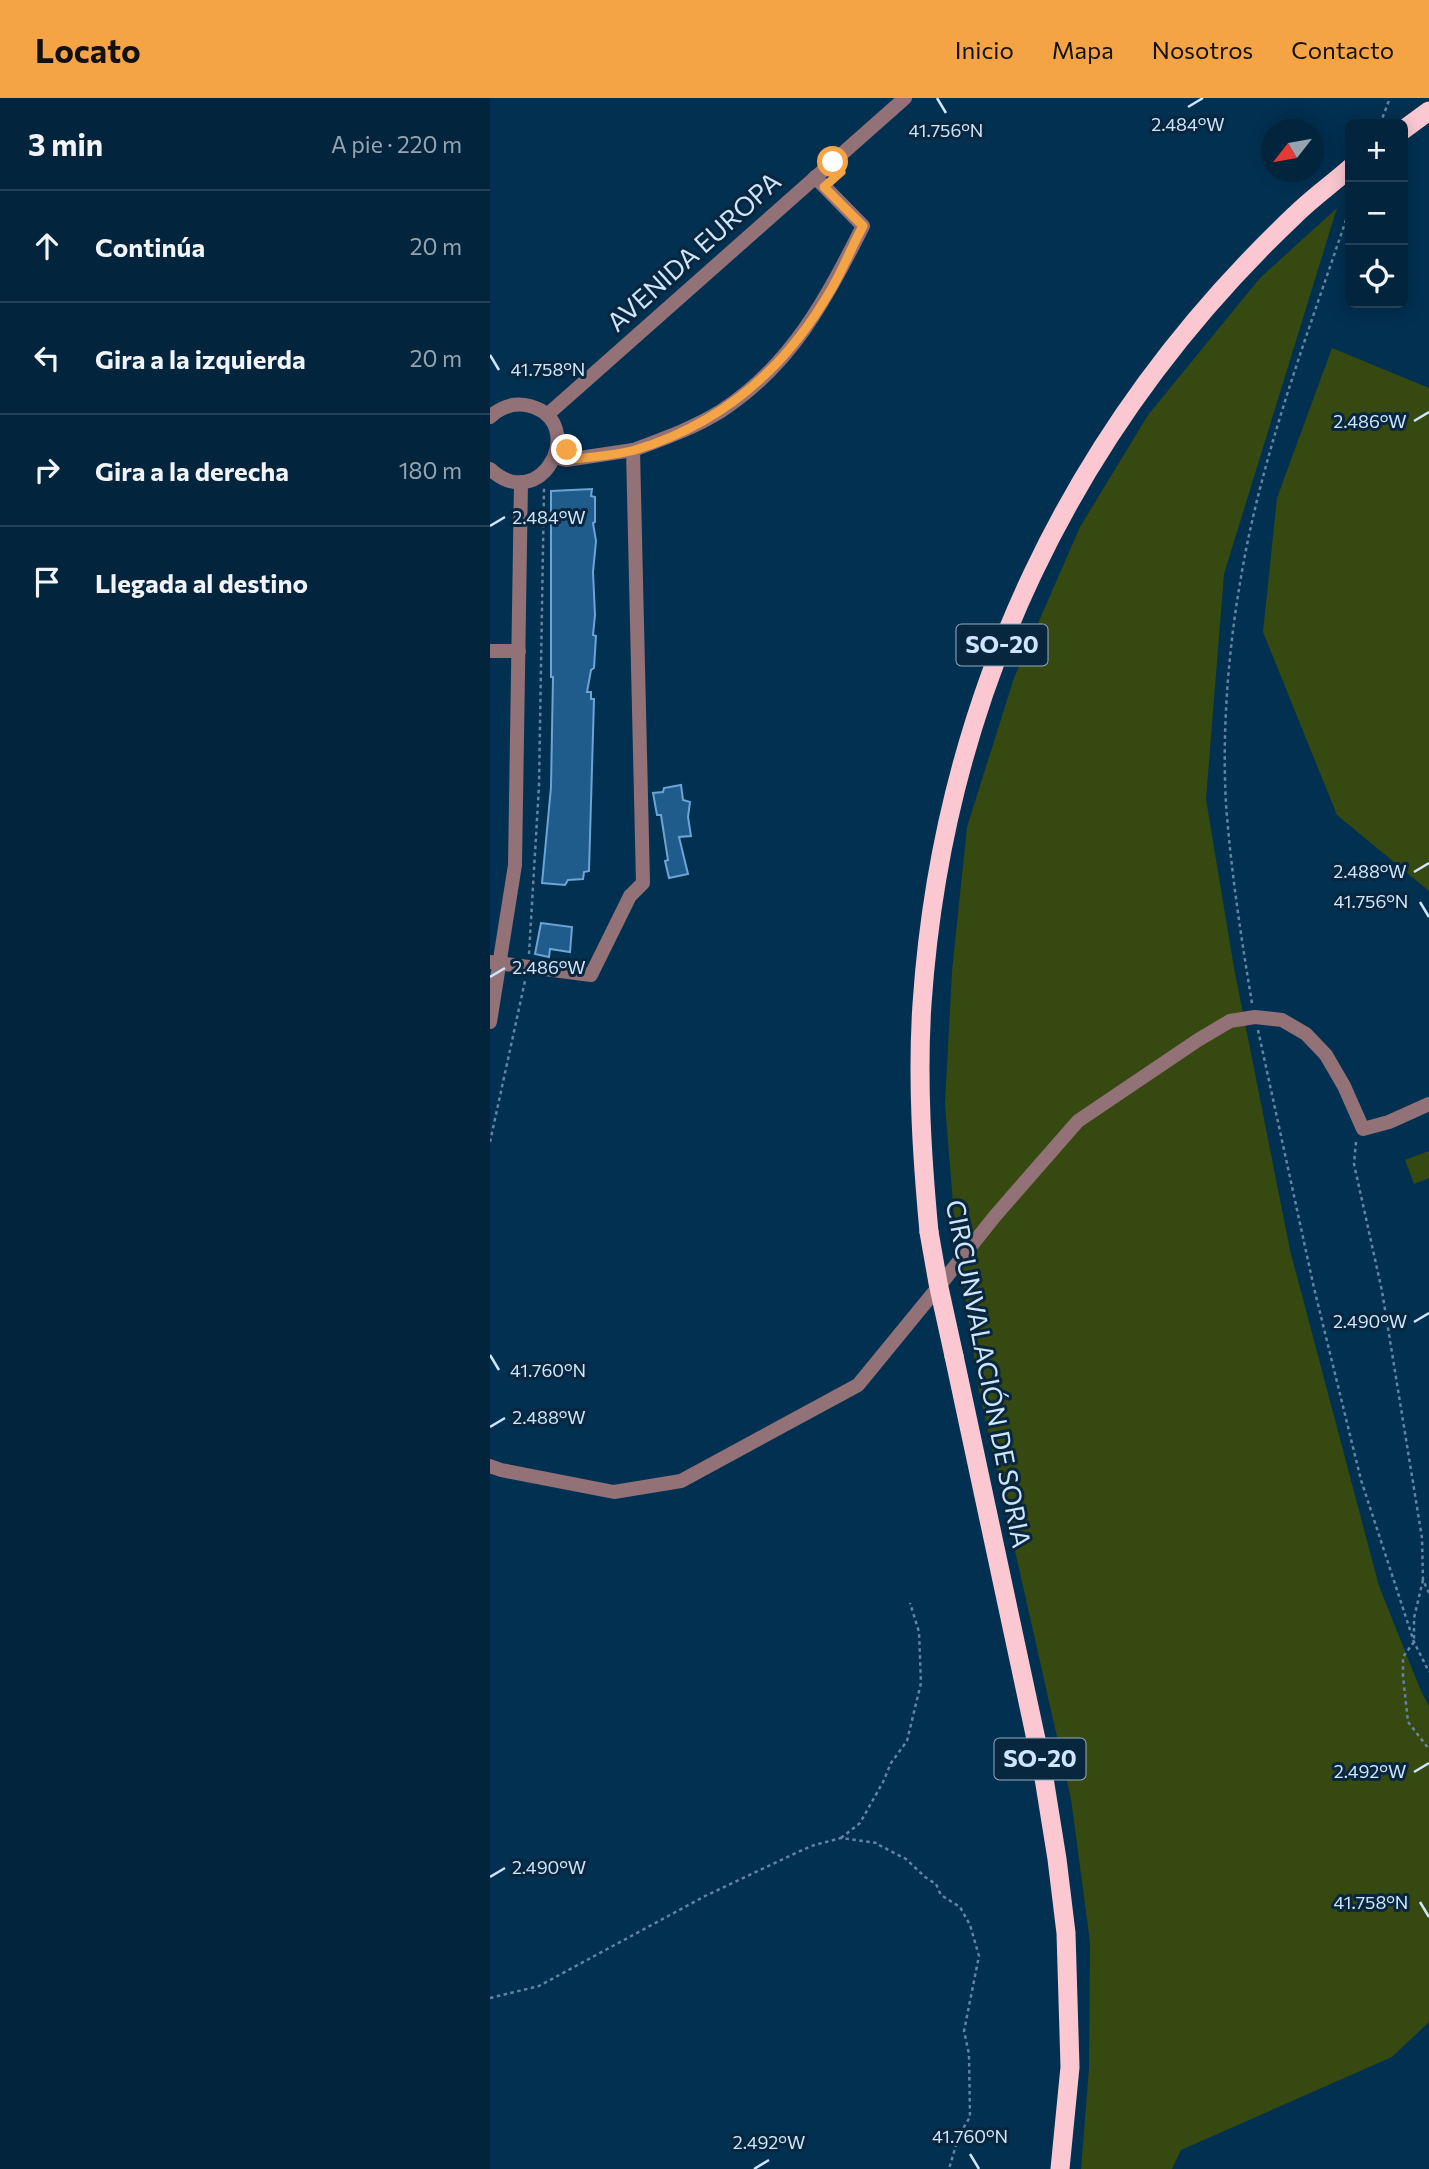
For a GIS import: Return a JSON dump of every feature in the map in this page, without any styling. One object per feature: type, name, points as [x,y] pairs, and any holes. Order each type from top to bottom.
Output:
[{"type":"highway","points":[[1408,126],[1429,111]]},
{"type":"highway","name":"CIRCUNVALACIÓN DE SORIA","points":[[1060,2169],[1070,2067],[1066,1933],[1057,1859],[1043,1772],[929,1232],[922,1151],[920,1066],[922,1004],[939,859],[961,765],[983,694],[1031,575],[1072,494],[1128,407],[1171,350],[1235,276],[1297,213],[1345,172]]},
{"type":"street","name":"AVENIDA EUROPA","points":[[547,415],[905,98]]},
{"type":"street","points":[[555,457],[566,460],[633,450],[672,436],[720,411],[757,385],[783,358],[830,292],[863,226],[815,177]]},
{"type":"street","points":[[490,417],[497,410],[509,405],[536,407],[547,415],[554,425],[558,446],[555,457],[542,475],[532,480],[509,481],[497,476],[490,469]]},
{"type":"street","points":[[495,963],[592,975],[630,896],[643,883],[633,450]]},
{"type":"street","points":[[490,1022],[495,963],[515,865],[521,482]]},
{"type":"street","points":[[490,651],[519,651]]},
{"type":"street","points":[[490,1465],[501,1470],[614,1492],[681,1481],[858,1385],[995,1216],[1078,1121],[1230,1021],[1255,1017],[1282,1020],[1306,1034],[1326,1055],[1344,1086],[1363,1129],[1389,1122],[1429,1104]]},
{"type":"path","points":[[1382,119],[1390,98]]},
{"type":"path","points":[[1345,224],[1275,432],[1240,583],[1231,656],[1226,738],[1226,802],[1236,906],[1255,1017],[1314,1288],[1361,1480],[1414,1642],[1429,1672]]},
{"type":"path","points":[[490,1142],[528,968],[539,786],[544,485]]},
{"type":"path","points":[[1363,1129],[1355,1144],[1354,1164],[1384,1305],[1422,1538],[1423,1580],[1415,1618],[1414,1642],[1403,1657],[1408,1722],[1429,1749]]},
{"type":"path","points":[[1423,1580],[1429,1593]]},
{"type":"path","points":[[490,1998],[539,1986],[707,1895],[811,1846],[841,1838],[860,1823],[891,1763],[907,1741],[921,1683],[919,1632],[910,1603]]},
{"type":"path","points":[[841,1838],[878,1844],[906,1859],[936,1884],[941,1895],[960,1908],[970,1925],[979,1956],[964,2032],[969,2054],[970,2117],[959,2135],[949,2169]]},
{"type":"green space","points":[[1337,208],[1224,574],[1206,799],[1234,968],[1290,1250],[1379,1586],[1429,1706],[1429,2022],[1392,2057],[1181,2150],[1172,2169],[1081,2169],[1089,2068],[1090,1942],[1071,1799],[979,1391],[954,1216],[945,1104],[952,971],[967,827],[1014,678],[1080,527],[1148,415],[1260,278]]},
{"type":"green space","points":[[1332,348],[1429,388],[1429,891],[1337,815],[1263,632],[1277,498]]},
{"type":"green space","points":[[1429,1151],[1429,1178],[1414,1184],[1405,1160]]},
{"type":"building","points":[[592,489],[591,496],[595,497],[593,523],[596,541],[593,635],[596,636],[594,668],[591,670],[587,692],[591,692],[591,699],[594,699],[589,871],[584,872],[583,879],[568,880],[565,885],[542,883],[551,787],[551,491]]},
{"type":"building","points":[[681,785],[683,800],[690,802],[688,817],[691,836],[679,837],[688,874],[669,878],[661,815],[657,815],[653,793]]},
{"type":"building","points":[[541,923],[572,927],[570,952],[550,949],[549,957],[535,954]]},
{"type":"route","points":[[567,450],[563,460],[633,450],[672,436],[720,411],[757,385],[783,358],[830,292],[863,226],[824,187],[841,172],[833,162]]}]
